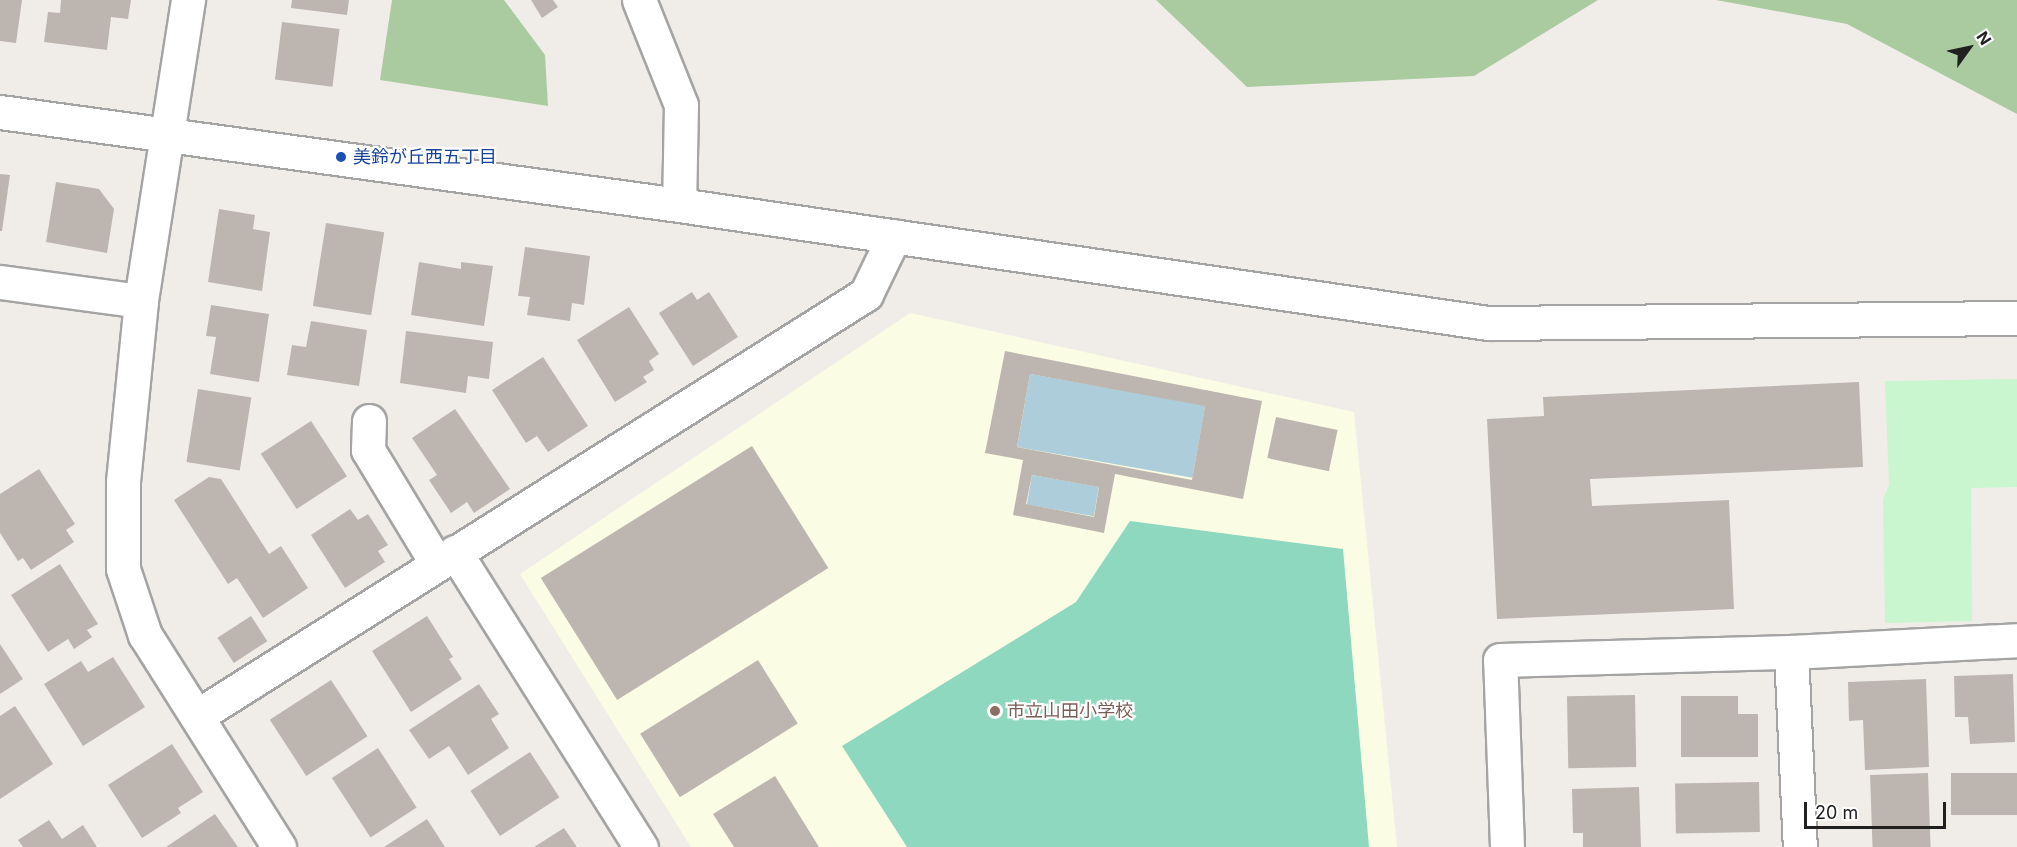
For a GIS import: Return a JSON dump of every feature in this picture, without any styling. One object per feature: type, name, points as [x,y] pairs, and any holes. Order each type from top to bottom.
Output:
[{"type":"street","points":[[188,0],[141,301],[123,482],[123,569],[145,635],[279,847]]},
{"type":"street","points":[[639,0],[681,105],[679,205]]},
{"type":"street","points":[[0,112],[168,133],[679,205],[1488,323],[2017,318]]},
{"type":"street","points":[[197,716],[866,294],[894,236]]},
{"type":"street","points":[[0,282],[141,301]]},
{"type":"street","points":[[369,421],[368,450],[446,558],[641,847]]},
{"type":"street","points":[[1507,847],[1500,660],[1791,652],[2017,640]]},
{"type":"street","points":[[1791,652],[1800,847]]},
{"type":"shaded area","name":"市立山田小学校","points":[[910,313],[1354,412],[1397,847],[691,847],[520,574]]},
{"type":"green space","points":[[392,0],[504,0],[545,55],[548,106],[380,80]]},
{"type":"green space","points":[[1156,0],[1598,0],[1474,76],[1247,87]]},
{"type":"green space","points":[[1716,0],[2017,0],[2017,114],[1847,24]]},
{"type":"green space","points":[[2017,379],[2017,487],[1971,488],[1972,621],[1885,623],[1883,500],[1889,485],[1885,381]]},
{"type":"green space","points":[[1130,521],[1343,549],[1369,847],[907,847],[842,746],[1076,602]]},
{"type":"water","points":[[1030,374],[1205,405],[1192,478],[1017,447]]},
{"type":"water","points":[[1032,475],[1099,487],[1094,516],[1027,505]]},
{"type":"building","points":[[0,0],[22,0],[16,43],[0,41]]},
{"type":"building","points":[[61,0],[131,0],[128,19],[111,17],[107,50],[44,42],[48,12],[60,13]]},
{"type":"building","points":[[292,0],[349,0],[347,15],[291,8]]},
{"type":"building","points":[[531,0],[553,0],[558,7],[542,18]]},
{"type":"building","points":[[282,22],[340,29],[332,87],[275,80]]},
{"type":"building","points":[[0,174],[10,175],[2,231],[0,231]]},
{"type":"building","points":[[56,182],[99,189],[114,209],[107,253],[46,242]]},
{"type":"building","points":[[219,209],[255,215],[253,229],[270,232],[262,291],[208,282]]},
{"type":"building","points":[[326,223],[384,232],[371,315],[313,306]]},
{"type":"building","points":[[525,247],[590,256],[584,305],[572,303],[570,321],[527,315],[530,297],[518,296]]},
{"type":"building","points":[[419,262],[461,269],[461,262],[493,266],[484,326],[411,315]]},
{"type":"building","points":[[692,292],[697,300],[709,292],[738,337],[693,366],[659,313]]},
{"type":"building","points":[[211,305],[269,314],[259,382],[210,374],[216,337],[206,336]]},
{"type":"building","points":[[629,307],[659,354],[649,361],[654,370],[643,377],[647,382],[615,402],[577,340]]},
{"type":"building","points":[[311,321],[367,330],[359,386],[287,375],[292,345],[306,347]]},
{"type":"building","points":[[406,331],[493,342],[489,379],[468,376],[466,393],[400,383]]},
{"type":"building","points":[[1005,351],[1262,401],[1243,499],[1115,474],[1104,533],[1013,515],[1023,460],[985,453]],"holes":[[[1030,374],[1205,406],[1192,480],[1017,447]],[[1032,475],[1099,487],[1094,517],[1026,504]]]},
{"type":"building","points":[[543,357],[588,426],[548,452],[537,436],[526,443],[492,390]]},
{"type":"building","points":[[1859,382],[1863,467],[1590,479],[1592,506],[1729,500],[1734,609],[1497,619],[1487,419],[1544,416],[1543,397]]},
{"type":"building","points":[[198,389],[251,397],[240,471],[186,462]]},
{"type":"building","points":[[455,409],[510,489],[474,513],[467,502],[451,513],[429,480],[437,475],[412,438]]},
{"type":"building","points":[[1276,417],[1338,430],[1329,471],[1267,458]]},
{"type":"building","points":[[311,421],[347,476],[297,509],[261,454]]},
{"type":"building","points":[[752,446],[828,568],[617,700],[541,578]]},
{"type":"building","points":[[39,469],[75,524],[66,530],[74,542],[31,570],[23,558],[18,561],[0,533],[0,494]]},
{"type":"building","points":[[209,477],[221,479],[269,554],[281,546],[308,588],[263,618],[237,578],[228,584],[174,500]]},
{"type":"building","points":[[350,509],[358,520],[368,514],[388,545],[378,551],[385,562],[345,588],[311,535]]},
{"type":"building","points":[[60,564],[98,624],[87,630],[92,637],[74,649],[68,639],[48,652],[11,595]]},
{"type":"building","points":[[251,616],[267,641],[234,663],[217,638]]},
{"type":"building","points":[[427,616],[453,657],[449,659],[462,679],[411,712],[372,651]]},
{"type":"building","points":[[0,644],[23,679],[0,694]]},
{"type":"building","points":[[113,657],[145,707],[83,746],[44,684],[81,661],[88,672]]},
{"type":"building","points":[[758,660],[798,724],[680,797],[640,734]]},
{"type":"building","points":[[2013,674],[2015,742],[1970,744],[1968,717],[1955,717],[1954,676]]},
{"type":"building","points":[[1926,679],[1929,767],[1865,770],[1863,720],[1849,721],[1848,682]]},
{"type":"building","points":[[331,680],[367,736],[306,776],[270,720]]},
{"type":"building","points":[[479,684],[499,714],[491,719],[509,748],[468,775],[449,746],[429,759],[409,730]]},
{"type":"building","points":[[1635,695],[1636,767],[1568,768],[1567,696]]},
{"type":"building","points":[[1681,696],[1738,696],[1738,714],[1758,714],[1758,757],[1681,757]]},
{"type":"building","points":[[15,706],[53,764],[0,799],[0,716]]},
{"type":"building","points":[[172,744],[203,792],[178,808],[181,813],[142,838],[108,785]]},
{"type":"building","points":[[378,748],[417,808],[371,838],[332,778]]},
{"type":"building","points":[[530,752],[559,797],[500,836],[470,791]]},
{"type":"building","points":[[1928,773],[1931,847],[1873,847],[1870,775]]},
{"type":"building","points":[[1951,773],[2017,773],[2017,815],[1951,815]]},
{"type":"building","points":[[775,776],[819,847],[734,847],[713,814]]},
{"type":"building","points":[[1759,782],[1760,832],[1676,833],[1675,783]]},
{"type":"building","points":[[1639,787],[1641,847],[1583,847],[1583,833],[1573,833],[1572,789]]},
{"type":"building","points":[[215,814],[238,847],[166,847]]},
{"type":"building","points":[[427,819],[445,847],[384,847]]},
{"type":"building","points":[[49,820],[62,839],[83,825],[97,847],[23,847],[18,840]]},
{"type":"building","points":[[564,828],[577,847],[534,847]]},
{"type":"place","name":"美鈴が丘西五丁目","points":[[341,157]]},
{"type":"place","name":"市立山田小学校","points":[[995,711]]}]
